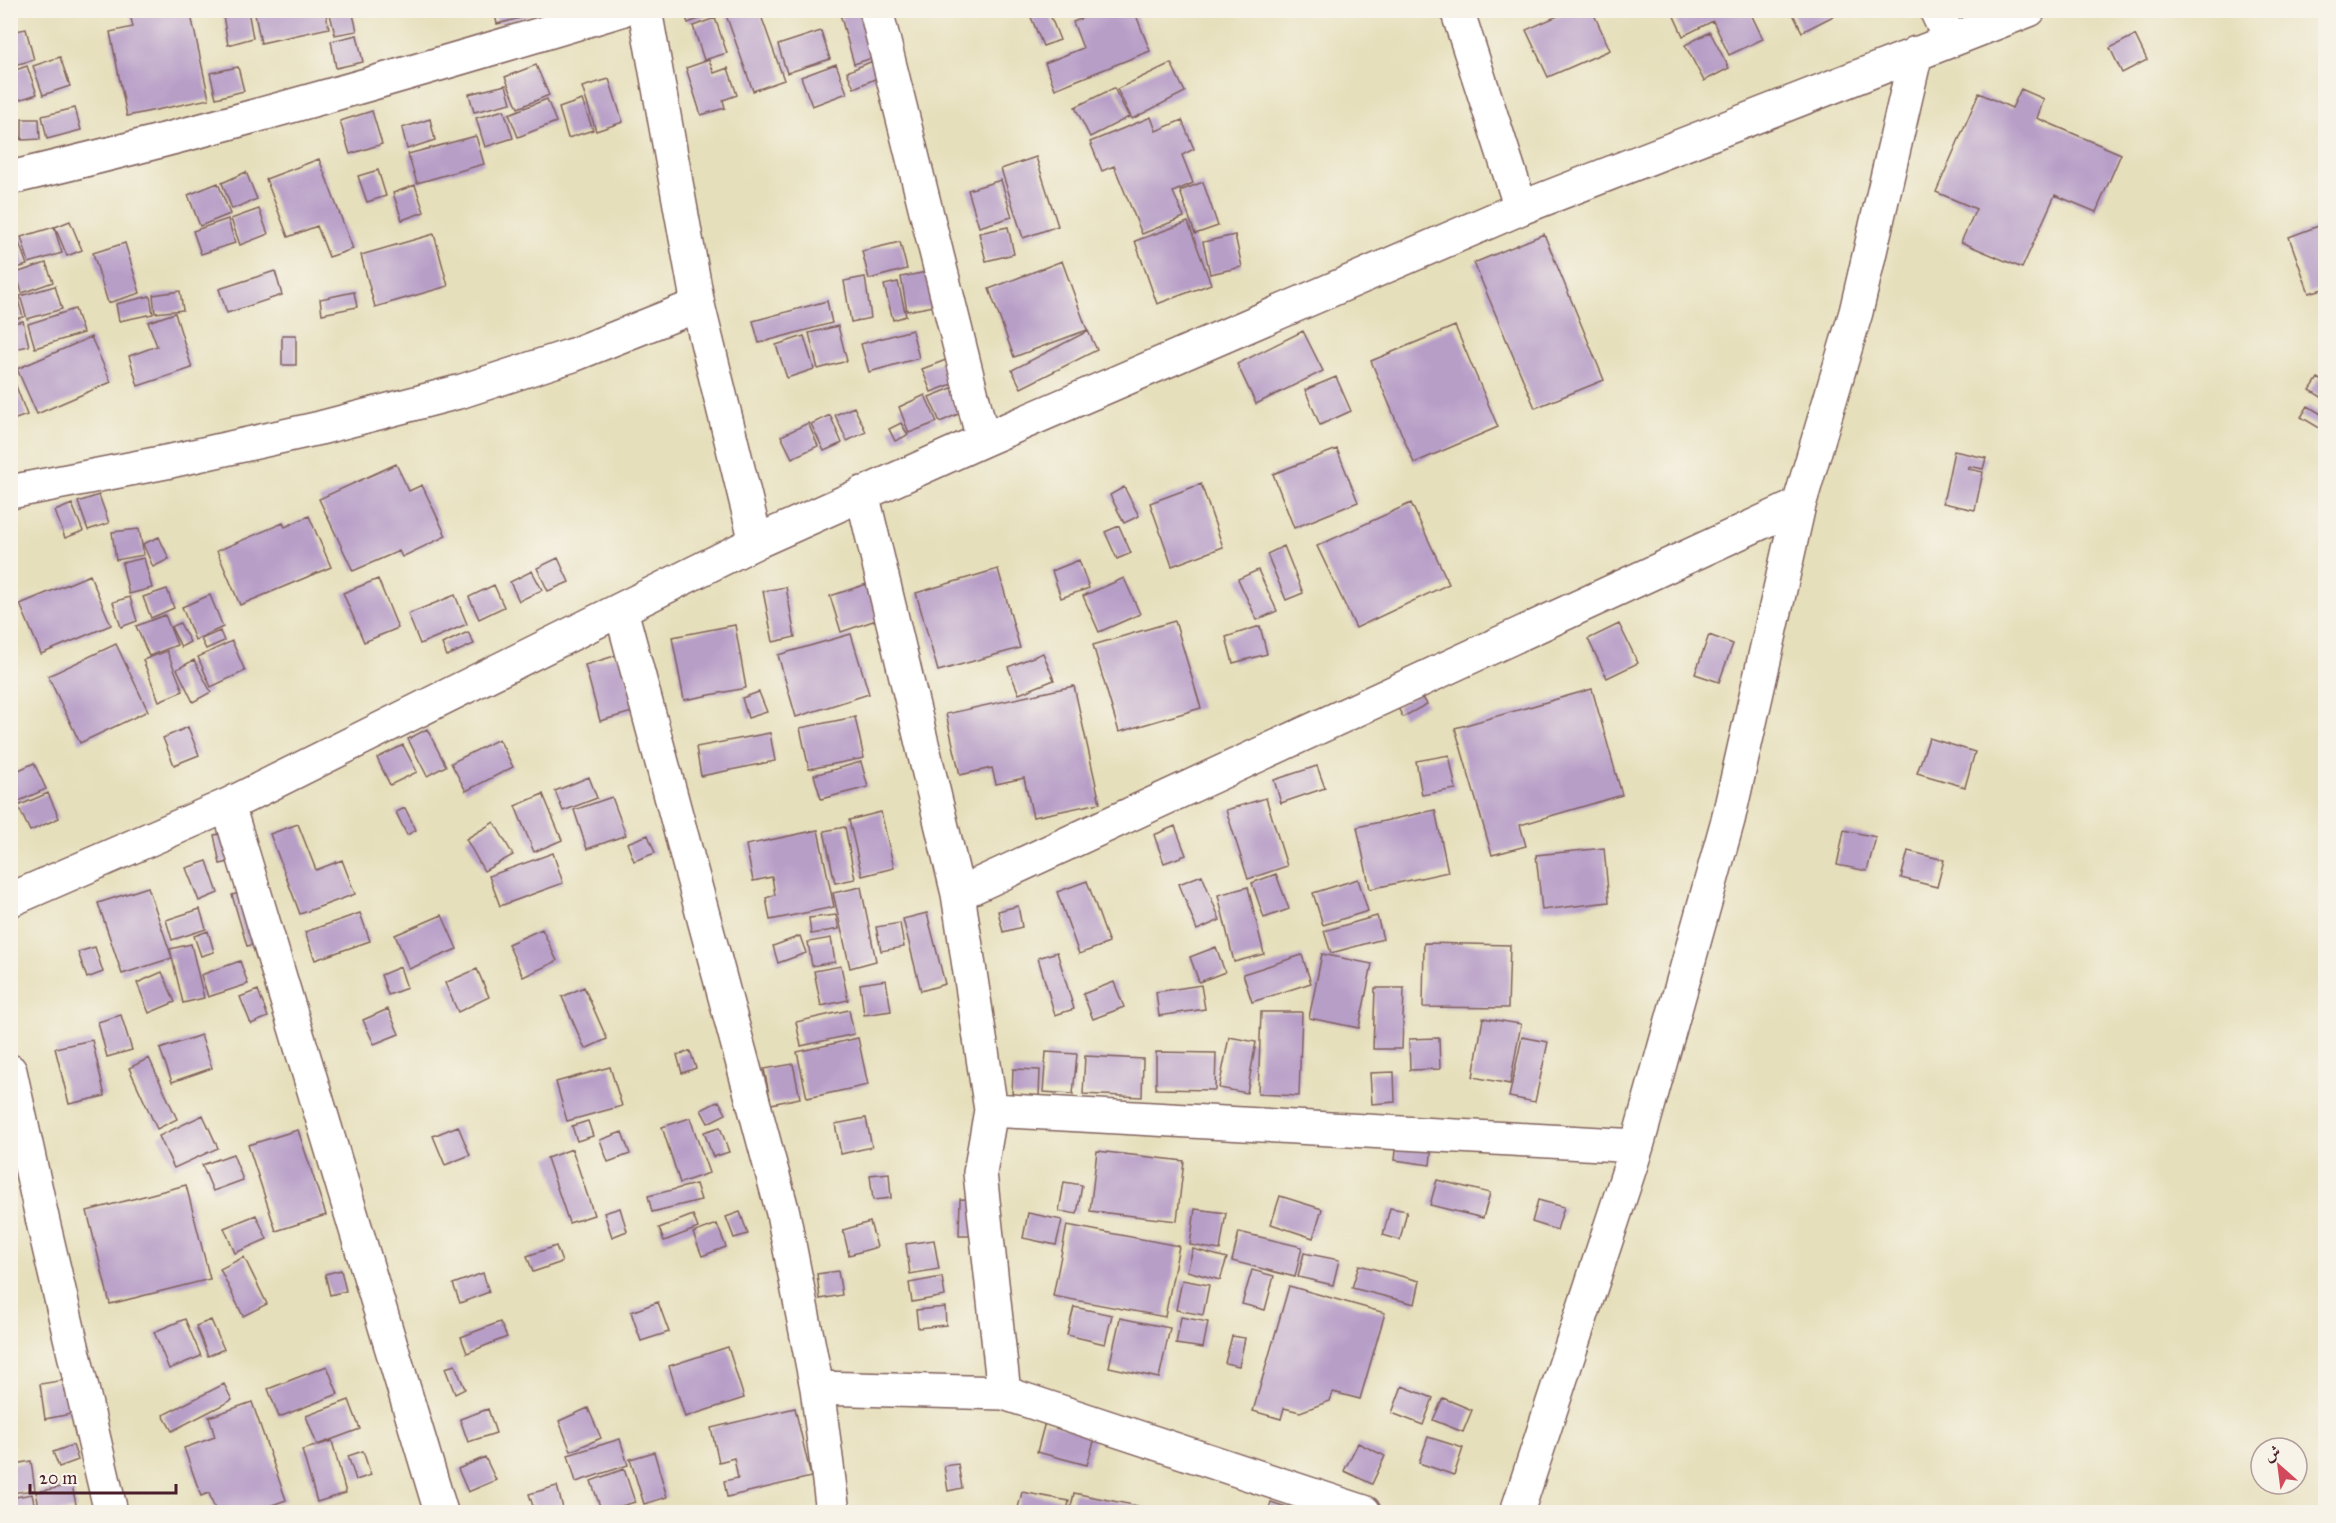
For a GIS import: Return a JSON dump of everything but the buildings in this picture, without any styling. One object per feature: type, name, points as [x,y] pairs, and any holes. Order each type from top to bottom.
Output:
[{"type":"street","points":[[10,178],[134,149],[375,84],[621,10]]},
{"type":"street","points":[[645,10],[698,305],[756,542]]},
{"type":"street","points":[[876,10],[983,440]]},
{"type":"street","points":[[1457,10],[1521,208]]},
{"type":"street","points":[[1936,10],[1950,40]]},
{"type":"street","points":[[10,900],[228,805],[756,542],[862,493],[1521,208],[2029,10]]},
{"type":"street","points":[[1517,1512],[1637,1146],[1728,820],[1799,505],[1856,312],[1916,53]]},
{"type":"street","points":[[10,492],[171,461],[309,430],[462,391],[573,355],[698,305]]},
{"type":"street","points":[[862,493],[958,894],[991,1110],[980,1173],[1004,1393]]},
{"type":"street","points":[[958,894],[1799,505]]},
{"type":"street","points":[[621,610],[783,1213],[817,1388],[833,1512]]},
{"type":"street","points":[[228,805],[441,1512]]},
{"type":"street","points":[[10,1071],[111,1512]]},
{"type":"street","points":[[991,1110],[1637,1146]]},
{"type":"street","points":[[817,1388],[1004,1393],[1364,1512]]}]
